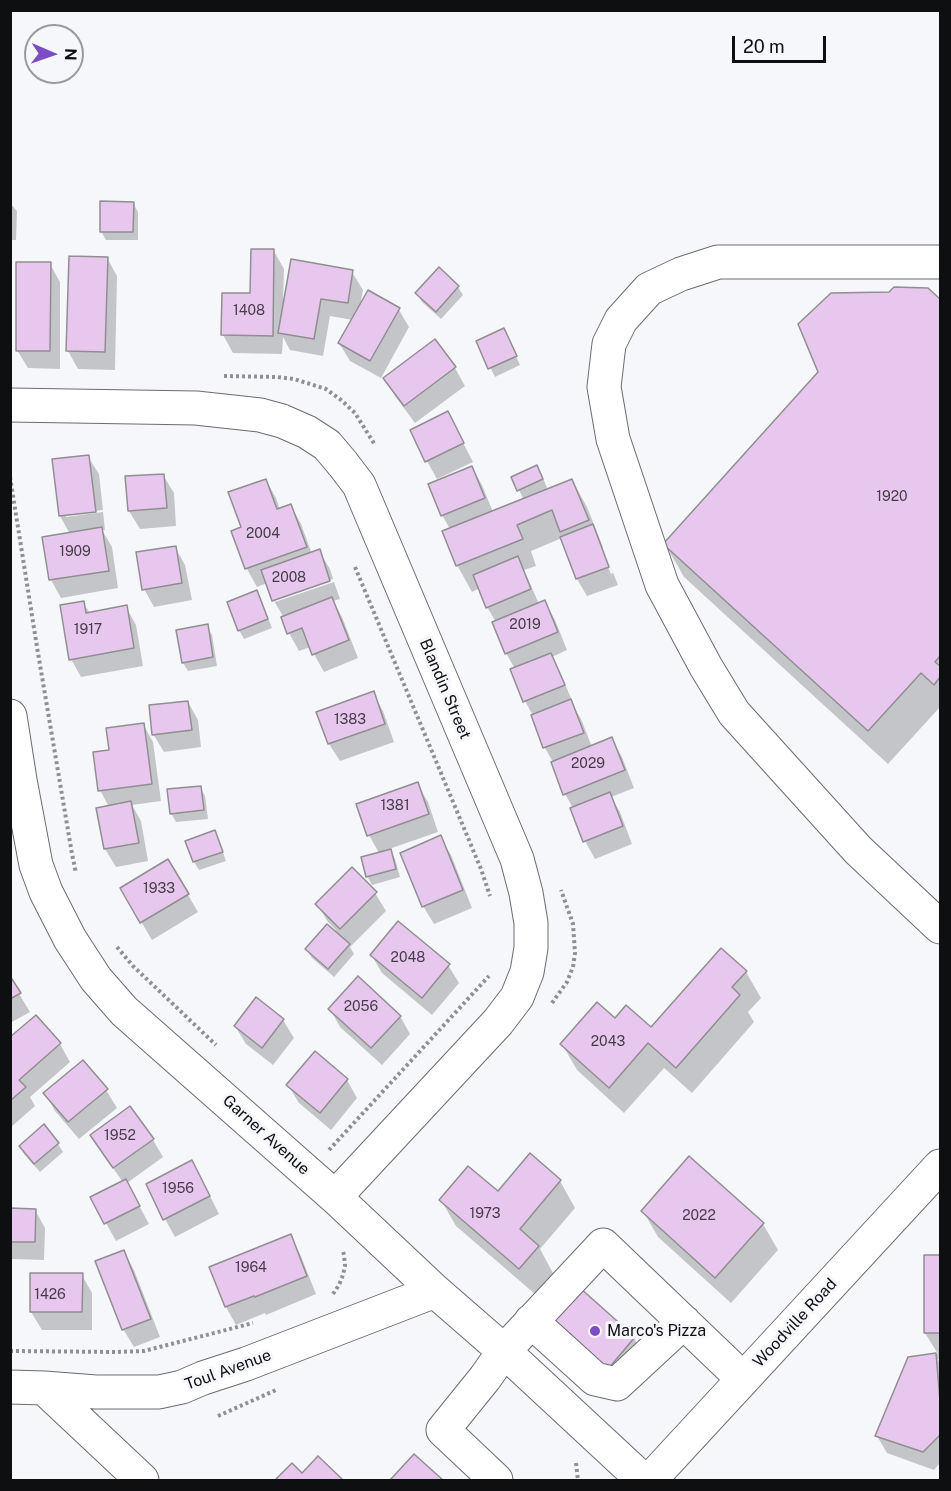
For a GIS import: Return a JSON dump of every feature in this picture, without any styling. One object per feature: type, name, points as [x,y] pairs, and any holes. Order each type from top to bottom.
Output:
[{"type":"street","points":[[940,262],[718,262],[681,274],[649,289],[621,320],[609,344],[604,387],[613,439],[662,585],[706,667],[734,713],[858,850],[940,927]]},
{"type":"street","name":"Blandin Street","points":[[10,405],[196,408],[260,414],[307,432],[327,445],[359,485],[517,859],[531,923],[531,948],[527,972],[517,997],[498,1022],[335,1197]]},
{"type":"street","name":"Garner Avenue","points":[[10,716],[36,865],[46,892],[70,939],[96,979],[124,1011],[335,1197],[643,1480]]},
{"type":"street","name":"Woodville Road","points":[[650,1480],[940,1166]]},
{"type":"street","points":[[496,1480],[443,1430],[504,1351],[603,1245],[743,1379]]},
{"type":"street","name":"Toul Avenue","points":[[10,1387],[124,1392],[170,1390],[246,1364],[435,1291]]},
{"type":"street","points":[[531,1321],[595,1379],[617,1384],[684,1322]]},
{"type":"street","points":[[45,1388],[142,1480]]},
{"type":"path","points":[[10,477],[77,877]]},
{"type":"path","points":[[354,564],[482,869],[492,903]]},
{"type":"path","points":[[112,940],[133,966],[224,1052]]},
{"type":"path","points":[[328,1150],[495,970]]},
{"type":"path","points":[[329,1298],[339,1285],[345,1266],[344,1255],[339,1243]]},
{"type":"path","points":[[10,1352],[144,1351],[261,1321]]},
{"type":"building","points":[[100,201],[134,202],[133,232],[100,232]]},
{"type":"building","points":[[251,249],[274,249],[273,336],[221,335],[222,293],[250,293]]},
{"type":"building","points":[[69,256],[108,257],[105,352],[66,351]]},
{"type":"building","points":[[291,259],[353,270],[348,303],[321,299],[314,339],[278,333]]},
{"type":"building","points":[[16,262],[51,262],[50,351],[16,351]]},
{"type":"building","points":[[439,267],[459,286],[436,312],[415,293]]},
{"type":"building","points":[[894,287],[928,288],[940,299],[940,656],[935,662],[940,666],[940,677],[934,685],[921,673],[868,731],[663,544],[818,372],[798,324],[831,293],[889,292]]},
{"type":"building","points":[[368,290],[400,308],[370,361],[338,343]]},
{"type":"building","points":[[504,328],[517,356],[488,369],[476,341]]},
{"type":"building","points":[[435,339],[456,367],[404,406],[383,378]]},
{"type":"building","points":[[448,411],[464,443],[425,462],[410,430]]},
{"type":"building","points":[[89,455],[96,512],[59,516],[52,459]]},
{"type":"building","points":[[537,465],[543,479],[517,491],[511,477]]},
{"type":"building","points":[[472,466],[485,498],[441,516],[428,484]]},
{"type":"building","points":[[164,474],[167,508],[128,511],[125,476]]},
{"type":"building","points":[[266,479],[277,509],[291,504],[307,547],[245,569],[231,531],[241,527],[228,492]]},
{"type":"building","points":[[572,479],[589,520],[560,532],[552,510],[517,525],[523,539],[456,566],[442,531]]},
{"type":"building","points":[[593,524],[609,567],[576,579],[560,537]]},
{"type":"building","points":[[102,527],[109,571],[49,580],[42,537]]},
{"type":"building","points":[[176,546],[182,583],[142,590],[136,552]]},
{"type":"building","points":[[320,549],[330,581],[272,601],[261,570]]},
{"type":"building","points":[[518,556],[531,589],[486,608],[473,575]]},
{"type":"building","points":[[257,590],[268,619],[238,631],[227,602]]},
{"type":"building","points":[[332,597],[349,640],[312,655],[302,628],[287,634],[281,617]]},
{"type":"building","points":[[545,600],[558,632],[505,654],[492,622]]},
{"type":"building","points":[[84,601],[86,613],[127,605],[134,648],[69,660],[60,605]]},
{"type":"building","points":[[208,624],[213,657],[182,663],[176,630]]},
{"type":"building","points":[[551,653],[565,685],[523,702],[510,669]]},
{"type":"building","points":[[374,691],[385,724],[328,744],[316,712]]},
{"type":"building","points":[[571,699],[584,733],[543,748],[531,715]]},
{"type":"building","points":[[188,701],[192,730],[152,735],[149,705]]},
{"type":"building","points":[[144,723],[152,784],[98,791],[93,752],[109,750],[106,728]]},
{"type":"building","points":[[612,737],[625,770],[563,795],[551,762]]},
{"type":"building","points":[[418,782],[429,814],[367,836],[356,804]]},
{"type":"building","points":[[201,786],[204,810],[170,814],[167,789]]},
{"type":"building","points":[[610,792],[623,826],[583,842],[570,808]]},
{"type":"building","points":[[131,801],[139,843],[104,849],[96,808]]},
{"type":"building","points":[[215,830],[223,852],[193,862],[185,841]]},
{"type":"building","points":[[441,835],[463,890],[422,907],[400,853]]},
{"type":"building","points":[[391,849],[396,869],[366,877],[361,857]]},
{"type":"building","points":[[168,859],[189,894],[140,923],[120,888]]},
{"type":"building","points":[[352,867],[377,892],[340,929],[315,904]]},
{"type":"building","points":[[398,921],[450,964],[422,998],[370,955]]},
{"type":"building","points":[[327,924],[350,944],[328,969],[305,949]]},
{"type":"building","points":[[721,948],[747,971],[732,987],[740,995],[676,1068],[648,1043],[609,1088],[560,1044],[597,1002],[615,1018],[626,1005],[651,1027]]},
{"type":"building","points":[[10,976],[21,993],[10,999]]},
{"type":"building","points":[[358,976],[401,1016],[371,1048],[328,1009]]},
{"type":"building","points":[[256,997],[284,1019],[262,1048],[234,1026]]},
{"type":"building","points":[[36,1015],[61,1043],[19,1080],[26,1087],[10,1101],[10,1037]]},
{"type":"building","points":[[315,1051],[348,1079],[320,1113],[286,1085]]},
{"type":"building","points":[[83,1060],[108,1089],[68,1122],[43,1093]]},
{"type":"building","points":[[130,1106],[154,1139],[113,1168],[90,1135]]},
{"type":"building","points":[[44,1124],[59,1143],[34,1164],[19,1146]]},
{"type":"building","points":[[530,1153],[561,1180],[520,1229],[539,1246],[519,1269],[439,1200],[468,1166],[498,1191]]},
{"type":"building","points":[[689,1156],[764,1223],[715,1278],[641,1211]]},
{"type":"building","points":[[192,1160],[210,1196],[163,1220],[146,1184]]},
{"type":"building","points":[[126,1179],[140,1206],[104,1224],[90,1197]]},
{"type":"building","points":[[10,1208],[36,1209],[35,1242],[10,1242]]},
{"type":"building","points":[[291,1234],[307,1276],[225,1307],[209,1267]]},
{"type":"building","points":[[124,1250],[151,1319],[122,1330],[95,1261]]},
{"type":"building","points":[[924,1255],[940,1255],[940,1333],[924,1333]]},
{"type":"building","points":[[30,1273],[83,1273],[82,1312],[30,1312]]},
{"type":"building","points":[[579,1287],[635,1337],[603,1375],[546,1325]]},
{"type":"building","points":[[936,1353],[940,1435],[923,1452],[875,1436],[908,1357]]},
{"type":"building","points":[[414,1454],[443,1480],[390,1480]]},
{"type":"building","points":[[318,1456],[343,1480],[275,1480],[292,1463],[302,1473]]},
{"type":"place","name":"Marco's Pizza","points":[[595,1331]]}]
